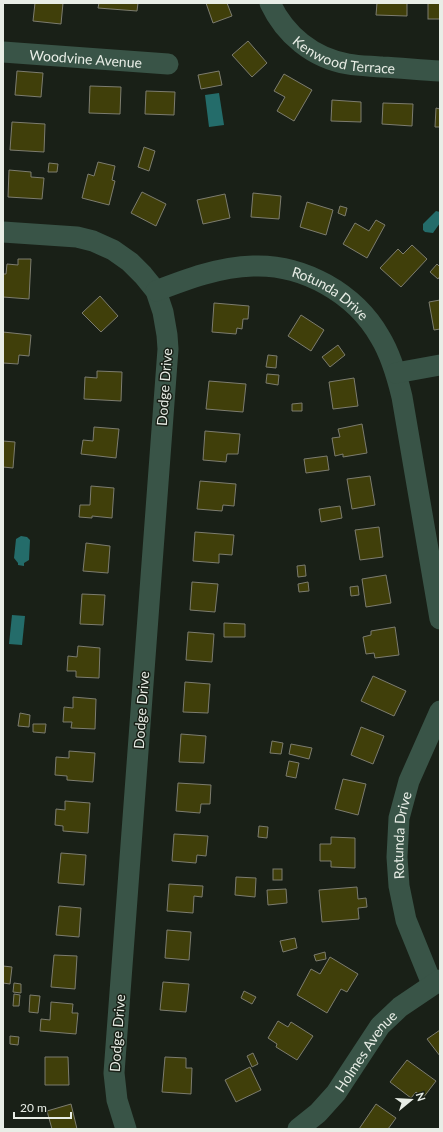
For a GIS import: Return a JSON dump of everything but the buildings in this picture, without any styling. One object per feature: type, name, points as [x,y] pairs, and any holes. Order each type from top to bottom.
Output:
[{"type":"street","name":"Kenwood Terrace","points":[[270,3],[276,16],[289,33],[306,47],[325,58],[348,64],[440,71]]},
{"type":"street","name":"Woodvine Avenue","points":[[3,52],[168,64]]},
{"type":"street","points":[[3,232],[77,237],[93,241],[113,250],[130,262],[144,275],[156,291]]},
{"type":"street","name":"Rotunda Drive","points":[[156,291],[192,277],[224,269],[253,266],[273,266],[302,273],[325,284],[347,299],[367,318],[380,336],[388,351],[396,373],[403,404],[440,619]]},
{"type":"street","name":"Dodge Drive","points":[[126,1129],[117,1100],[114,1073],[168,349],[163,312],[156,291]]},
{"type":"street","points":[[396,373],[440,365]]},
{"type":"street","name":"Rotunda Drive","points":[[436,982],[406,920],[399,886],[397,857],[400,818],[409,781],[440,711]]},
{"type":"street","name":"Holmes Avenue","points":[[298,1129],[318,1114],[336,1093],[380,1026],[400,1007],[436,982]]},
{"type":"water","points":[[219,93],[224,125],[209,127],[205,95]]},
{"type":"water","points":[[436,211],[440,212],[440,223],[433,233],[425,232],[423,230],[423,224]]},
{"type":"water","points":[[21,536],[27,537],[30,540],[29,560],[24,563],[24,566],[18,565],[14,558],[16,539]]},
{"type":"water","points":[[12,615],[25,616],[22,645],[9,644]]}]
